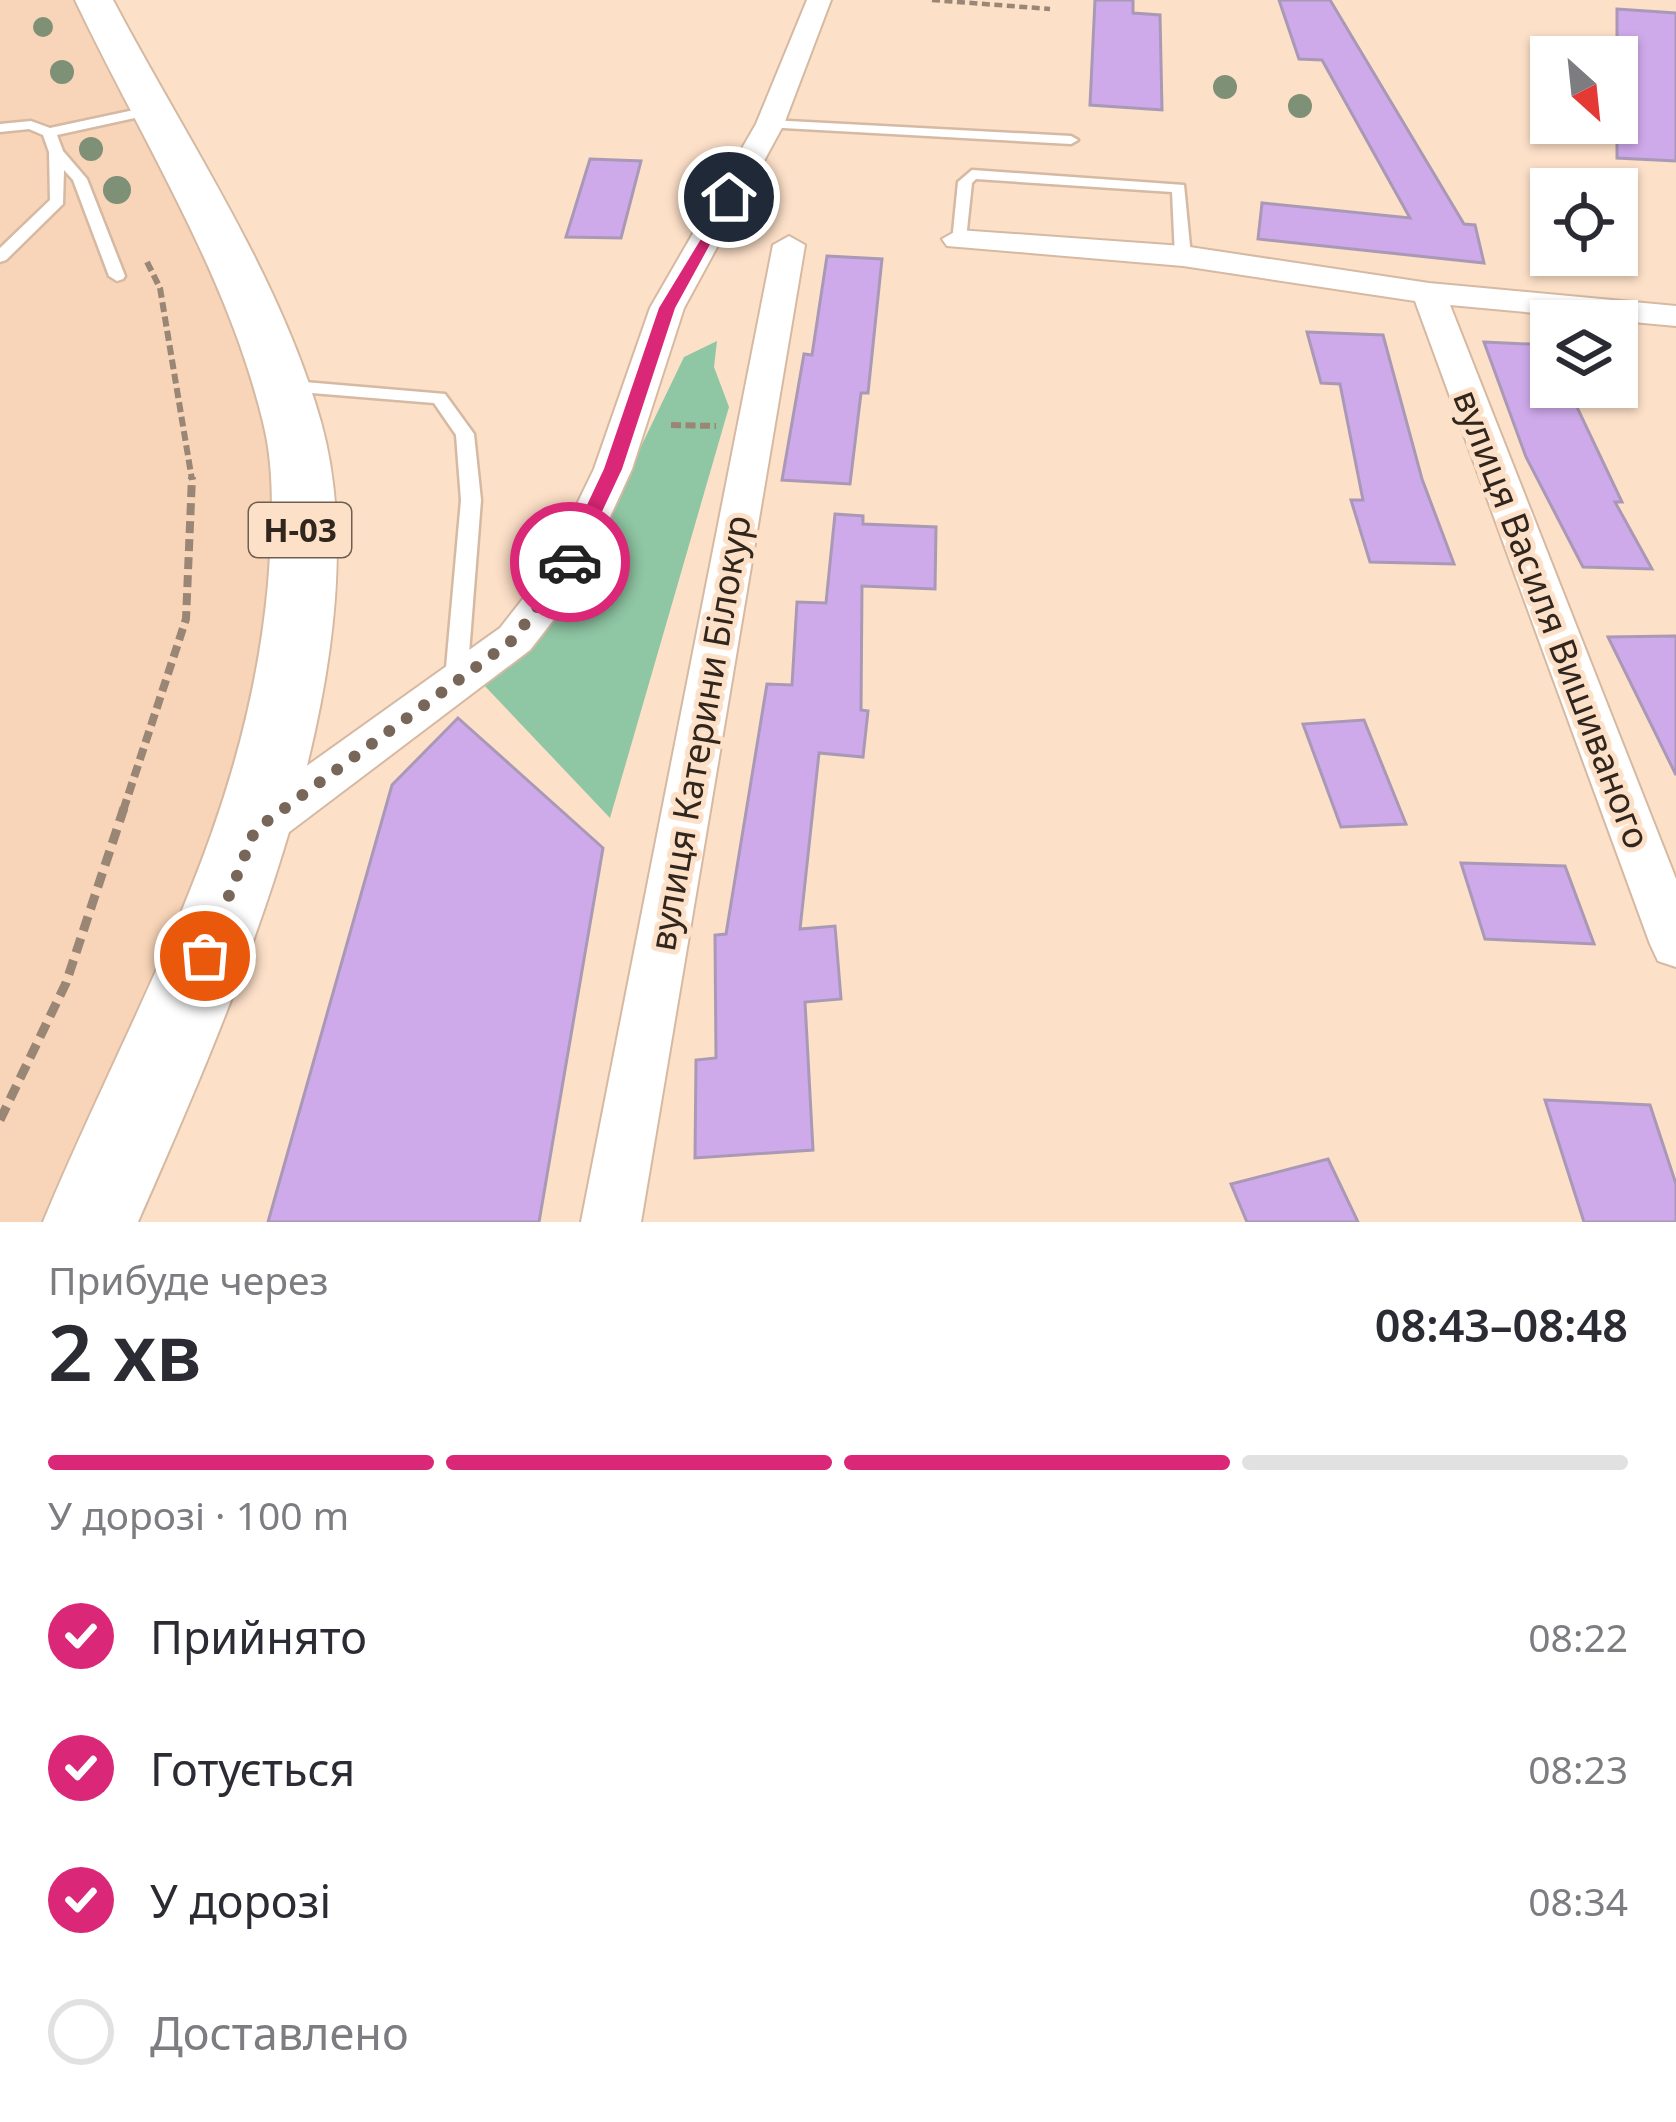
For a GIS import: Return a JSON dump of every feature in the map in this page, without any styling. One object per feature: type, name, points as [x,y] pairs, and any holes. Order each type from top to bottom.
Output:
[{"type":"main road","name":"Н-03","points":[[90,1222],[155,1082],[255,830],[295,660],[301,549],[295,434],[247,295],[94,0]]},
{"type":"street","points":[[255,830],[367,752],[514,639],[562,580],[628,426],[667,308],[770,124],[819,0]]},
{"type":"street","points":[[958,239],[1183,256],[1429,293],[1676,316]]},
{"type":"street","name":"вулиця Катерини Білокур","points":[[611,1222],[789,245]]},
{"type":"street","name":"вулиця Василя Вишиваного","points":[[1429,293],[1676,944]]},
{"type":"lane","points":[[0,128],[32,125],[49,133],[148,111]]},
{"type":"lane","points":[[770,124],[1071,140]]},
{"type":"lane","points":[[0,257],[58,201],[56,152],[49,133]]},
{"type":"lane","points":[[56,152],[80,179],[117,275]]},
{"type":"lane","points":[[958,239],[965,182],[972,173],[1179,188],[1183,256]]},
{"type":"lane","points":[[278,386],[440,398],[465,434],[471,500],[455,680]]},
{"type":"path","points":[[932,0],[1050,9]]},
{"type":"path","points":[[0,1120],[66,983],[186,619],[192,472],[160,288],[140,248]]},
{"type":"path","points":[[628,426],[756,428]]},
{"type":"shaded area","points":[[0,0],[79,0],[131,115],[193,225],[272,439],[268,664],[227,831],[124,1079],[55,1222],[0,1222]]},
{"type":"green space","points":[[717,341],[714,367],[729,407],[610,818],[481,682],[635,459],[684,357]]},
{"type":"building","points":[[1095,0],[1133,0],[1133,13],[1160,15],[1162,110],[1090,105]]},
{"type":"building","points":[[1279,0],[1330,0],[1464,224],[1475,225],[1484,263],[1258,239],[1262,203],[1410,218],[1322,60],[1299,59]]},
{"type":"building","points":[[1617,9],[1676,13],[1676,161],[1617,158],[1617,144],[1638,144],[1638,36],[1617,36]]},
{"type":"building","points":[[590,159],[641,161],[621,238],[566,237]]},
{"type":"building","points":[[827,256],[882,259],[868,393],[861,393],[850,484],[782,480],[804,354],[812,355]]},
{"type":"building","points":[[1307,332],[1383,335],[1422,479],[1454,564],[1370,562],[1351,500],[1363,500],[1340,384],[1321,383]]},
{"type":"building","points":[[1484,342],[1530,344],[1530,408],[1577,408],[1622,502],[1615,502],[1652,569],[1583,567],[1526,457]]},
{"type":"building","points":[[835,514],[863,516],[863,524],[936,527],[935,589],[862,586],[861,710],[868,711],[863,757],[819,753],[800,929],[835,926],[841,999],[805,1002],[813,1150],[695,1158],[696,1060],[716,1058],[715,935],[726,934],[767,684],[792,685],[797,602],[826,603]]},
{"type":"building","points":[[1676,636],[1676,775],[1608,637]]},
{"type":"building","points":[[458,718],[603,848],[539,1222],[268,1222],[392,785]]},
{"type":"building","points":[[1364,720],[1406,824],[1341,827],[1303,724]]},
{"type":"building","points":[[1461,863],[1565,866],[1594,944],[1485,939]]},
{"type":"building","points":[[1545,1100],[1650,1105],[1676,1184],[1676,1222],[1584,1222]]},
{"type":"building","points":[[1328,1159],[1358,1222],[1247,1222],[1231,1184]]},
{"type":"way so far","points":[[205,956],[255,830],[367,752],[514,639],[562,580],[570,562]]},
{"type":"route","points":[[570,562],[613,469],[667,308],[729,197]]}]
